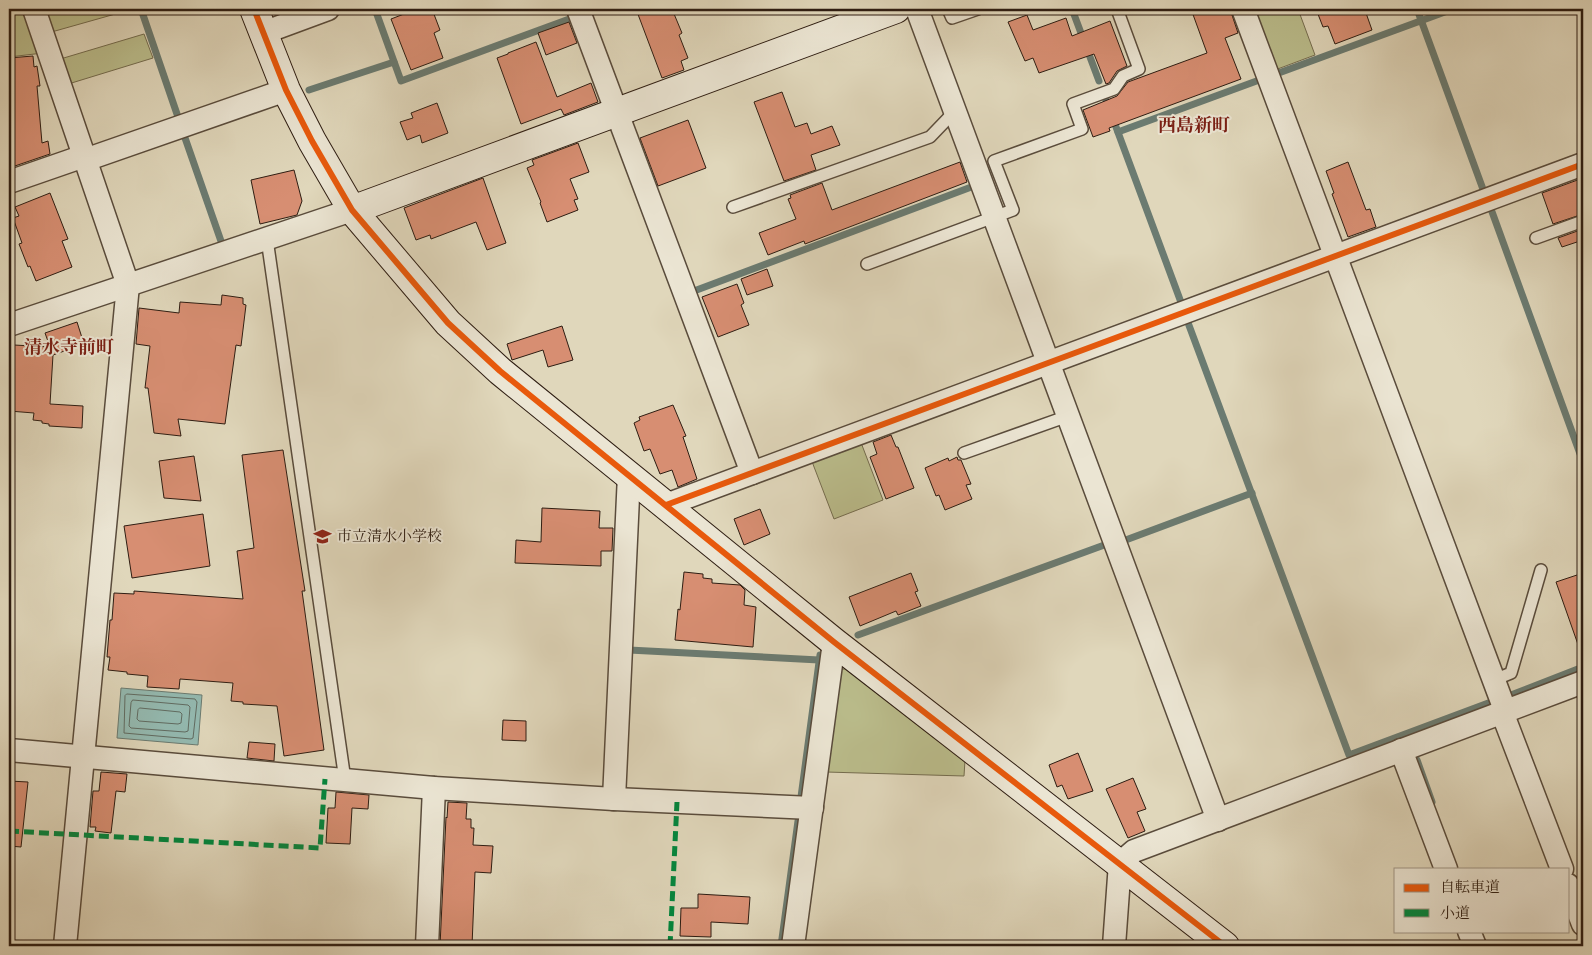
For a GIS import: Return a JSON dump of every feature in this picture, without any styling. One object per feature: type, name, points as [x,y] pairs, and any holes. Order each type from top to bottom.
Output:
[{"type":"street","points":[[34,9],[128,285],[65,946]]},
{"type":"street","points":[[328,9],[259,21],[286,90],[312,141],[352,210],[448,323],[500,371],[834,642],[1225,946]]},
{"type":"street","points":[[578,9],[752,473]]},
{"type":"street","points":[[9,325],[352,210],[896,9]]},
{"type":"street","points":[[917,9],[1218,820]]},
{"type":"street","points":[[1243,9],[1494,680],[1562,868]]},
{"type":"street","points":[[9,182],[286,90]]},
{"type":"street","points":[[666,505],[1583,164]]},
{"type":"street","points":[[614,799],[629,475]]},
{"type":"street","points":[[793,946],[834,642]]},
{"type":"street","points":[[1114,946],[1120,863],[1134,851],[1583,682]]},
{"type":"street","points":[[9,750],[434,788],[812,808]]},
{"type":"street","points":[[1401,750],[1446,868]]},
{"type":"street","points":[[426,946],[434,788]]},
{"type":"street","points":[[1570,890],[1583,924]]},
{"type":"street","points":[[1469,932],[1475,946]]},
{"type":"lane","points":[[948,9],[952,18],[978,9]]},
{"type":"lane","points":[[867,264],[1013,210],[994,161],[1082,129],[1073,104],[1114,89],[1123,76],[1139,69],[1117,9]]},
{"type":"lane","points":[[733,208],[930,136],[955,111]]},
{"type":"lane","points":[[1536,238],[1583,221]]},
{"type":"lane","points":[[267,238],[345,780]]},
{"type":"lane","points":[[964,452],[1068,416]]},
{"type":"lane","points":[[1494,680],[1511,674],[1541,570]]},
{"type":"green space","points":[[9,9],[28,9],[43,53],[9,57]]},
{"type":"green space","points":[[40,9],[133,9],[48,33]]},
{"type":"green space","points":[[1251,9],[1298,9],[1315,55],[1275,70]]},
{"type":"green space","points":[[144,34],[153,58],[65,85],[57,60]]},
{"type":"green space","points":[[860,440],[883,500],[834,519],[811,459]]},
{"type":"green space","points":[[848,668],[965,760],[964,776],[826,772],[840,670]]},
{"type":"water","points":[[121,688],[202,695],[198,745],[117,738]]},
{"type":"building","points":[[417,9],[432,9],[440,30],[434,33],[443,58],[411,70],[391,19]]},
{"type":"building","points":[[636,9],[672,9],[682,33],[679,35],[688,58],[681,61],[684,70],[662,78]]},
{"type":"building","points":[[1191,9],[1230,9],[1238,33],[1225,38],[1241,79],[1109,128],[1110,131],[1093,137],[1083,110],[1117,96],[1128,82],[1207,53]]},
{"type":"building","points":[[1316,9],[1368,9],[1369,12],[1366,13],[1372,30],[1335,44],[1328,26],[1323,27]]},
{"type":"building","points":[[1027,15],[1033,30],[1066,18],[1072,36],[1110,21],[1127,66],[1117,71],[1109,83],[1106,84],[1094,54],[1039,73],[1033,58],[1025,61],[1008,22]]},
{"type":"building","points":[[569,22],[577,43],[546,55],[538,33]]},
{"type":"building","points":[[536,42],[557,97],[591,83],[598,102],[564,115],[561,109],[521,124],[497,58]]},
{"type":"building","points":[[33,56],[34,67],[37,66],[40,86],[37,86],[42,143],[48,141],[50,154],[9,168],[9,58]]},
{"type":"building","points":[[782,92],[795,127],[807,123],[811,134],[832,126],[840,145],[811,155],[816,170],[784,181],[754,102]]},
{"type":"building","points":[[437,103],[448,133],[422,143],[420,135],[407,140],[400,122],[413,118],[411,113]]},
{"type":"building","points":[[688,120],[706,168],[658,186],[640,138]]},
{"type":"building","points":[[578,143],[589,172],[570,179],[578,199],[574,200],[578,210],[547,222],[527,168],[534,165],[532,160]]},
{"type":"building","points":[[960,162],[967,182],[805,244],[804,241],[768,255],[759,233],[796,219],[788,199],[791,198],[790,195],[822,183],[832,210]]},
{"type":"building","points":[[1348,162],[1366,210],[1370,209],[1376,227],[1348,237],[1332,194],[1334,193],[1326,171]]},
{"type":"building","points":[[294,170],[302,201],[297,215],[260,224],[251,180]]},
{"type":"building","points":[[483,178],[506,243],[487,250],[476,222],[431,239],[430,235],[416,240],[404,208]]},
{"type":"building","points":[[1583,178],[1583,214],[1553,224],[1542,193]]},
{"type":"building","points":[[50,193],[68,239],[62,241],[72,267],[36,281],[19,244],[22,243],[13,218],[19,216],[15,207]]},
{"type":"building","points":[[1583,229],[1583,240],[1562,247],[1558,238]]},
{"type":"building","points":[[767,269],[773,286],[747,295],[741,279]]},
{"type":"building","points":[[737,284],[744,303],[741,305],[749,325],[718,337],[702,297]]},
{"type":"building","points":[[222,295],[243,298],[243,304],[246,305],[241,346],[236,345],[225,424],[178,419],[181,436],[154,433],[148,388],[145,388],[150,346],[136,344],[139,308],[179,313],[180,302],[221,305]]},
{"type":"building","points":[[77,322],[84,344],[53,355],[50,404],[83,406],[82,428],[49,426],[49,424],[42,423],[42,421],[33,420],[34,413],[9,411],[11,354],[14,355],[14,345],[50,347],[45,333]]},
{"type":"building","points":[[562,326],[573,360],[548,367],[543,350],[512,360],[507,344]]},
{"type":"building","points":[[673,405],[686,436],[683,437],[697,479],[678,487],[672,470],[660,474],[650,449],[644,451],[634,423],[640,420],[639,417]]},
{"type":"building","points":[[891,435],[896,447],[898,447],[914,488],[886,499],[870,457],[877,454],[873,442]]},
{"type":"building","points":[[283,450],[305,591],[302,591],[324,750],[284,756],[277,706],[243,704],[243,702],[231,701],[233,683],[180,679],[179,689],[147,687],[148,676],[108,670],[110,657],[107,657],[114,593],[134,594],[134,591],[243,599],[237,551],[254,548],[242,455]]},
{"type":"building","points":[[194,456],[201,501],[164,498],[159,461]]},
{"type":"building","points":[[957,457],[958,460],[961,460],[971,484],[966,485],[972,499],[945,510],[939,495],[936,496],[925,468],[948,458],[949,461]]},
{"type":"building","points":[[542,508],[600,511],[599,528],[613,528],[612,551],[601,551],[601,566],[515,563],[516,540],[541,542]]},
{"type":"building","points":[[760,509],[770,534],[744,545],[734,519]]},
{"type":"building","points":[[203,514],[210,566],[132,578],[124,526]]},
{"type":"building","points":[[684,572],[703,574],[703,578],[712,579],[712,583],[740,585],[745,590],[744,605],[756,607],[753,647],[675,640]]},
{"type":"building","points":[[911,573],[918,591],[915,592],[921,606],[898,615],[896,611],[860,626],[849,597]]},
{"type":"building","points":[[1583,573],[1583,653],[1581,653],[1556,582]]},
{"type":"building","points":[[503,720],[526,721],[526,741],[502,740]]},
{"type":"building","points":[[249,742],[275,744],[274,761],[247,758]]},
{"type":"building","points":[[1078,753],[1093,791],[1068,799],[1062,785],[1057,787],[1049,765]]},
{"type":"building","points":[[101,772],[127,774],[125,792],[116,791],[111,833],[95,831],[96,827],[90,827],[93,791],[99,791]]},
{"type":"building","points":[[1133,778],[1146,809],[1137,812],[1145,831],[1128,838],[1106,789]]},
{"type":"building","points":[[9,781],[28,782],[21,847],[9,846]]},
{"type":"building","points":[[336,792],[369,795],[368,809],[352,808],[350,844],[326,843],[328,808],[335,808]]},
{"type":"building","points":[[448,802],[467,803],[466,819],[471,819],[471,828],[474,828],[473,845],[493,846],[491,873],[475,872],[472,946],[440,946]]},
{"type":"building","points":[[698,894],[750,897],[748,924],[711,922],[711,937],[680,936],[681,908],[698,908]]},
{"type":"waterway","points":[[141,9],[178,117]]},
{"type":"waterway","points":[[375,9],[401,81],[572,18],[574,23]]},
{"type":"waterway","points":[[1072,9],[1099,81]]},
{"type":"waterway","points":[[1417,9],[1484,192]]},
{"type":"waterway","points":[[1276,74],[1453,9]]},
{"type":"waterway","points":[[309,90],[394,62]]},
{"type":"waterway","points":[[1118,132],[1262,79]]},
{"type":"waterway","points":[[1106,100],[1182,305]]},
{"type":"waterway","points":[[184,135],[222,244]]},
{"type":"waterway","points":[[694,291],[974,186]]},
{"type":"waterway","points":[[1491,209],[1583,462]]},
{"type":"waterway","points":[[1187,320],[1349,755],[1491,702]]},
{"type":"waterway","points":[[1123,541],[1252,493]]},
{"type":"waterway","points":[[858,635],[1107,544]]},
{"type":"waterway","points":[[629,650],[819,660]]},
{"type":"waterway","points":[[801,797],[820,655]]},
{"type":"waterway","points":[[1511,695],[1583,667]]},
{"type":"waterway","points":[[1417,760],[1432,802]]},
{"type":"waterway","points":[[781,946],[798,821]]},
{"type":"waterway","points":[[9,943],[56,945]]},
{"type":"waterway","points":[[74,946],[85,946]]},
{"type":"marked path","points":[[9,831],[320,848],[325,779]]},
{"type":"marked path","points":[[670,946],[677,802]]},
{"type":"cycle path","points":[[254,9],[286,90],[312,141],[352,210],[448,323],[500,371],[834,642],[1225,946]]},
{"type":"cycle path","points":[[666,505],[1583,164]]},
{"type":"place","name":"市立清水小学校","points":[[323,536]]},
{"type":"district","name":"西島新町","points":[[1194,125]]},
{"type":"district","name":"清水寺前町","points":[[69,347]]}]
